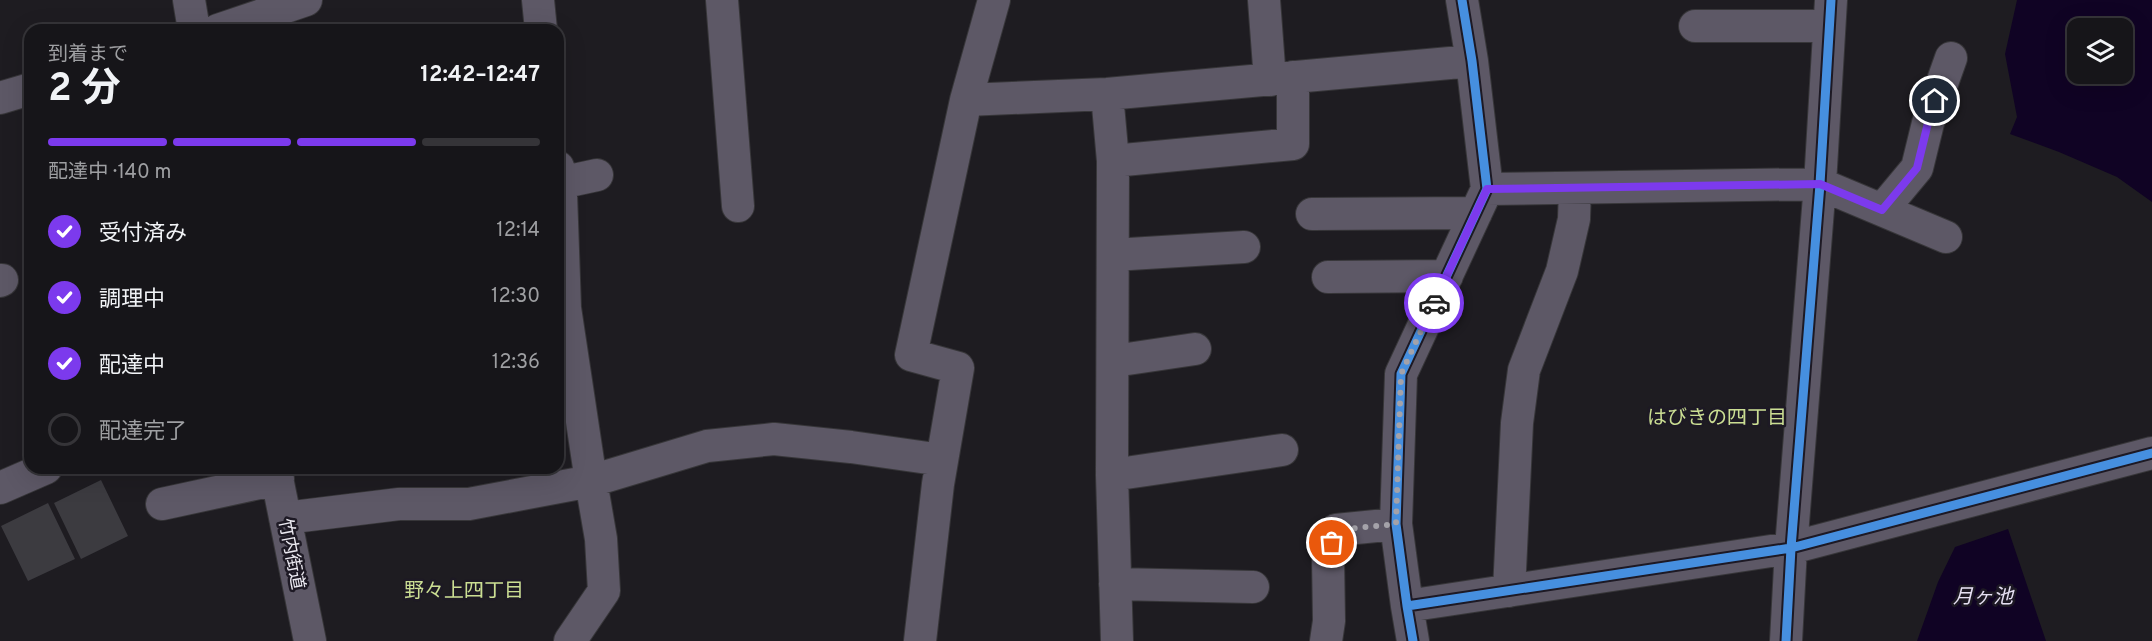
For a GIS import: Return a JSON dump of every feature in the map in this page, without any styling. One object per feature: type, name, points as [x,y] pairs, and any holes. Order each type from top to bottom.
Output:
[{"type":"street","points":[[189,0],[193,24]]},
{"type":"street","points":[[236,24],[306,0]]},
{"type":"street","points":[[538,0],[540,24]]},
{"type":"street","points":[[722,0],[738,206]]},
{"type":"street","points":[[920,641],[942,460],[958,368],[911,355],[966,100],[994,0]]},
{"type":"street","points":[[1113,161],[1293,144],[1282,79],[1264,0]]},
{"type":"street","points":[[1413,641],[1396,524],[1401,374],[1482,201],[1472,61],[1462,0]]},
{"type":"street","points":[[1695,26],[1830,13],[1820,184],[1791,548],[1786,641]]},
{"type":"street","points":[[1882,210],[1917,168],[1928,123],[1951,57]]},
{"type":"street","points":[[966,100],[1107,94],[1472,61]]},
{"type":"street","points":[[0,98],[24,91]]},
{"type":"street","points":[[1107,94],[1113,161],[1112,475],[1117,641]]},
{"type":"street","points":[[564,183],[597,175]]},
{"type":"street","points":[[1312,214],[1482,201],[1575,188],[1820,184],[1946,237]]},
{"type":"street","points":[[1509,591],[1517,423],[1524,370],[1562,271],[1574,219],[1575,188]]},
{"type":"street","points":[[1113,255],[1244,247]]},
{"type":"street","points":[[1328,278],[1447,276]]},
{"type":"street","points":[[564,326],[601,539],[604,591],[570,641]]},
{"type":"street","points":[[1114,361],[1195,349]]},
{"type":"street","points":[[285,518],[399,504],[469,504],[591,480],[707,446],[774,439],[942,460]]},
{"type":"street","points":[[1112,475],[1282,450]]},
{"type":"street","points":[[1407,606],[1791,548],[2152,453]]},
{"type":"street","points":[[0,488],[32,474]]},
{"type":"street","points":[[162,504],[276,474]]},
{"type":"street","name":"竹内街道","points":[[276,474],[309,641]]},
{"type":"street","points":[[1326,641],[1329,621],[1328,557],[1336,530],[1396,524]]},
{"type":"street","points":[[1115,584],[1253,588]]},
{"type":"water","points":[[2017,0],[2152,0],[2152,202],[2117,177],[2010,134],[2017,117],[2005,54]]},
{"type":"water","name":"月ヶ池","points":[[2008,529],[2046,641],[1917,641],[1938,582],[1955,547]]},
{"type":"building","points":[[101,480],[128,536],[81,559],[54,503]]},
{"type":"building","points":[[48,503],[75,559],[28,581],[1,526]]},
{"type":"cycle path","points":[[1413,641],[1396,524],[1401,374],[1487,189],[1472,61],[1462,0]]},
{"type":"cycle path","points":[[1786,641],[1791,548],[1820,184],[1831,0]]},
{"type":"cycle path","points":[[1407,606],[1791,548],[2152,453]]},
{"type":"way so far","points":[[1332,543],[1336,530],[1396,524],[1401,374],[1434,303]]},
{"type":"district","name":"はびきの四丁目","points":[[1717,417]]},
{"type":"district","name":"野々上四丁目","points":[[464,590]]},
{"type":"route","points":[[1434,303],[1487,189],[1820,184],[1882,210],[1917,168],[1935,101]]}]
